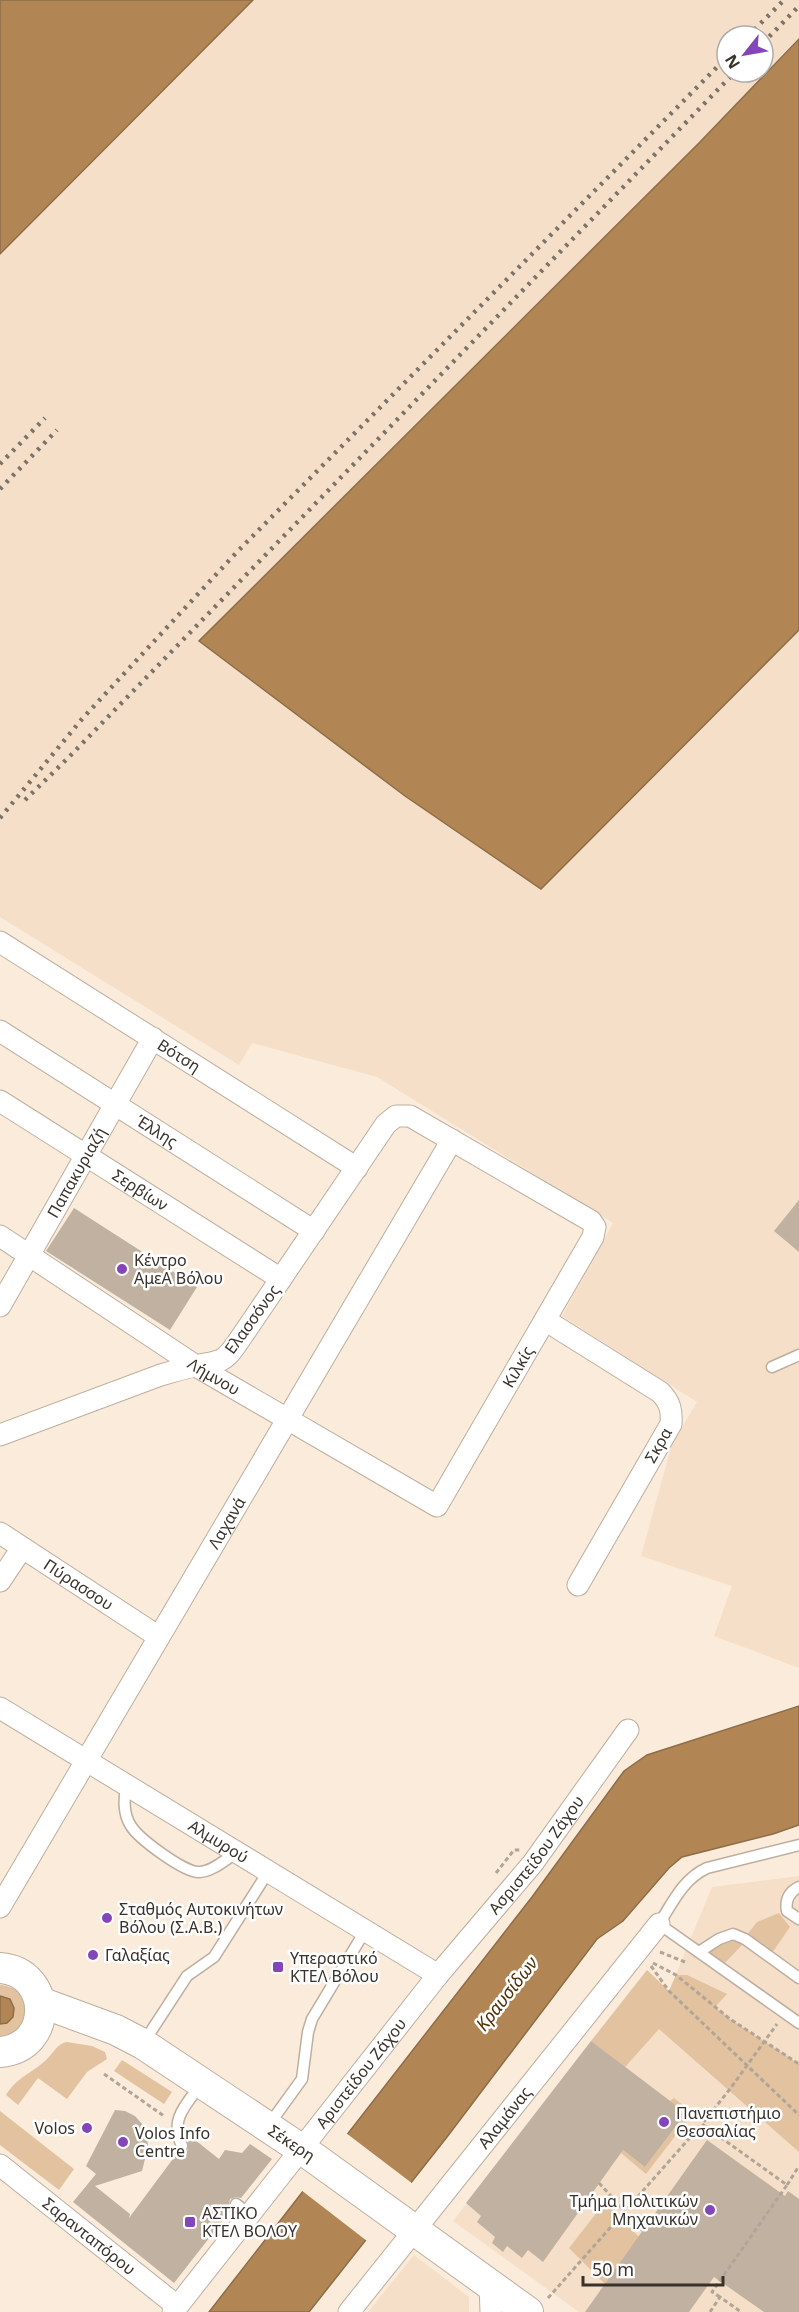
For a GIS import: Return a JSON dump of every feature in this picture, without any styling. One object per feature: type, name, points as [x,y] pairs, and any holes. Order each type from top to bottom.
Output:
[{"type":"main road","points":[[0,2067],[11,2049],[31,2038],[38,2027],[41,2014],[40,2002],[32,1984],[17,1972],[3,1965]]},
{"type":"main road","name":"Σέκερη","points":[[40,2002],[116,2030],[143,2044],[307,2152],[409,2226],[491,2298],[537,2306]]},
{"type":"street","name":"Βότση","points":[[0,942],[357,1168]]},
{"type":"street","name":"Έλλης","points":[[0,1031],[314,1231]]},
{"type":"street","name":"Παπακυριαζή","points":[[0,1306],[153,1038]]},
{"type":"street","name":"Σερβίων","points":[[0,1101],[281,1279]]},
{"type":"street","name":"Ελασσόνος","points":[[0,1435],[158,1376],[221,1360],[228,1355],[386,1124],[396,1116],[410,1116],[452,1140]]},
{"type":"street","name":"Κιλκίς","points":[[437,1506],[593,1237],[595,1227],[585,1217],[452,1140]]},
{"type":"street","name":"Λαχανά","points":[[0,1907],[452,1140]]},
{"type":"street","name":"Λήμνου","points":[[0,1236],[196,1366],[437,1506]]},
{"type":"street","name":"Σκρα","points":[[545,1320],[660,1392],[669,1401],[672,1413],[671,1424],[578,1585]]},
{"type":"street","name":"Πύρασσου","points":[[0,1533],[159,1637]]},
{"type":"street","points":[[0,1581],[22,1548]]},
{"type":"street","name":"Αλμυρού","points":[[0,1708],[438,1975]]},
{"type":"street","name":"Ασριστείδου Ζάχου","points":[[438,1975],[533,1863],[628,1730]]},
{"type":"street","name":"Αλαμάνας","points":[[349,2312],[409,2226],[659,1924]]},
{"type":"street","name":"Αριστείδου Ζάχου","points":[[175,2309],[242,2209],[307,2152],[438,1975]]},
{"type":"street","name":"Σαρανταπόρου","points":[[0,2165],[175,2309]]},
{"type":"lane","points":[[772,1367],[799,1355]]},
{"type":"lane","points":[[126,1786],[125,1812],[131,1826],[139,1836],[185,1868],[198,1873],[209,1870],[236,1853]]},
{"type":"lane","points":[[799,1845],[707,1868],[698,1873],[684,1884],[659,1924],[799,2023]]},
{"type":"lane","points":[[143,2044],[187,1977],[214,1957],[268,1872]]},
{"type":"lane","points":[[799,1887],[793,1890],[786,1904],[787,1911],[799,1919]]},
{"type":"lane","points":[[268,2126],[302,2079],[308,2032],[314,2014],[365,1931]]},
{"type":"lane","points":[[699,1952],[719,1939],[733,1934],[744,1939],[799,1978]]},
{"type":"lane","points":[[182,2146],[176,2125],[184,2107],[202,2082]]},
{"type":"path","points":[[494,1877],[514,1850],[518,1849],[533,1863]]},
{"type":"path","points":[[799,2064],[730,2019],[676,1975],[647,1960],[669,1991],[799,2115]]},
{"type":"path","points":[[537,2306],[702,2124],[785,2013]]},
{"type":"path","points":[[104,2074],[176,2125]]},
{"type":"path","points":[[702,2124],[787,2185]]},
{"type":"path","points":[[741,2312],[712,2292],[799,2166]]},
{"type":"path","points":[[599,2184],[643,2231]]},
{"type":"path","points":[[710,2312],[720,2297]]},
{"type":"shaded area","points":[[253,0],[799,0],[799,39],[775,64],[775,24],[715,24],[715,84],[756,84],[199,641],[405,796],[541,889],[799,630],[799,1668],[714,1636],[732,1586],[641,1556],[672,1444],[697,1402],[562,1316],[613,1223],[377,1077],[252,1043],[239,1065],[0,917],[0,254]]},
{"type":"shaded area","name":"Πανεπιστήμιο Θεσσαλίας","points":[[799,1876],[799,2312],[579,2312],[453,2221],[647,1970],[669,1991],[712,1887]]},
{"type":"shaded area","points":[[779,1913],[790,1927],[772,1953],[746,1936],[757,1922]]},
{"type":"shaded area","points":[[731,1939],[743,1944],[721,1967],[704,1955],[717,1944]]},
{"type":"shaded area","points":[[647,1970],[669,1991],[676,1975],[687,1975],[727,1994],[715,2007],[799,2064],[799,2152],[659,2029],[625,2067],[591,2041]]},
{"type":"shaded area","points":[[0,1985],[11,1988],[19,1994],[26,2011],[19,2028],[11,2034],[0,2036]]},
{"type":"shaded area","points":[[67,2042],[92,2046],[105,2052],[107,2059],[87,2072],[67,2099],[38,2078],[18,2105],[6,2095],[20,2080],[46,2060],[55,2049]]},
{"type":"shaded area","points":[[122,2060],[172,2092],[164,2104],[114,2071]]},
{"type":"shaded area","points":[[674,2098],[693,2113],[646,2174],[621,2153],[623,2150],[645,2167],[686,2113],[670,2101]]},
{"type":"shaded area","points":[[0,2111],[74,2169],[59,2190],[0,2145]]},
{"type":"shaded area","points":[[605,2202],[639,2237],[605,2284],[569,2248]]},
{"type":"shaded area","points":[[414,2255],[469,2297],[469,2312],[368,2312]]},
{"type":"water","points":[[0,0],[253,0],[0,254]]},
{"type":"water","points":[[799,39],[799,630],[541,889],[405,796],[199,641],[756,84],[775,84],[775,64]]},
{"type":"water","name":"Κραυσίδων","points":[[799,1706],[799,1825],[773,1834],[682,1857],[669,1868],[623,1921],[597,1939],[447,2137],[309,2312],[209,2312],[532,1897],[624,1771],[647,1755]]},
{"type":"water","points":[[0,1996],[10,1999],[14,2008],[13,2017],[7,2023],[0,2024]]},
{"type":"pier","points":[[346,2133],[413,2184],[367,2241],[301,2190]]},
{"type":"building","points":[[799,1200],[799,1252],[774,1231]]},
{"type":"building","name":"Κέντρο ΑμεΑ Βόλου","points":[[74,1208],[197,1287],[170,1330],[46,1251]]},
{"type":"building","points":[[591,2041],[686,2113],[645,2167],[623,2150],[543,2262],[528,2250],[522,2258],[507,2246],[503,2252],[492,2243],[495,2237],[477,2222],[481,2216],[466,2203]]},
{"type":"building","points":[[115,2110],[125,2111],[135,2116],[143,2125],[148,2147],[142,2171],[95,2186],[130,2214],[129,2218],[178,2152],[184,2153],[188,2150],[190,2136],[219,2159],[225,2150],[242,2153],[250,2144],[272,2159],[241,2198],[230,2199],[231,2210],[174,2283],[73,2202],[96,2174],[86,2166]]},
{"type":"building","name":"Τμήμα Πολιτικών Μηχανικών","points":[[707,2140],[785,2196],[788,2191],[799,2199],[799,2312],[764,2312],[714,2277],[689,2312],[585,2312]]},
{"type":"railway","points":[[760,24],[784,0]]},
{"type":"railway","points":[[775,31],[799,6]]},
{"type":"railway","points":[[0,818],[82,719],[236,553],[715,69]]},
{"type":"railway","points":[[25,800],[723,84]]},
{"type":"railway","points":[[0,464],[45,418]]},
{"type":"railway","points":[[0,489],[57,430]]},
{"type":"place","name":"Κέντρο ΑμεΑ Βόλου","points":[[122,1269]]},
{"type":"place","name":"Σταθμός Αυτοκινήτων Βόλου (Σ.Α.Β.)","points":[[107,1918]]},
{"type":"place","name":"Γαλαξίας","points":[[93,1955]]},
{"type":"place","name":"Υπεραστικό ΚΤΕΛ Βόλου","points":[[278,1967]]},
{"type":"place","name":"Πανεπιστήμιο Θεσσαλίας","points":[[664,2122]]},
{"type":"place","name":"Volos","points":[[87,2128]]},
{"type":"place","name":"Volos Info Centre","points":[[123,2142]]},
{"type":"place","name":"Τμήμα Πολιτικών Μηχανικών","points":[[710,2210]]},
{"type":"place","name":"ΑΣΤΙΚΟ ΚΤΕΛ ΒΟΛΟΥ","points":[[190,2222]]}]
